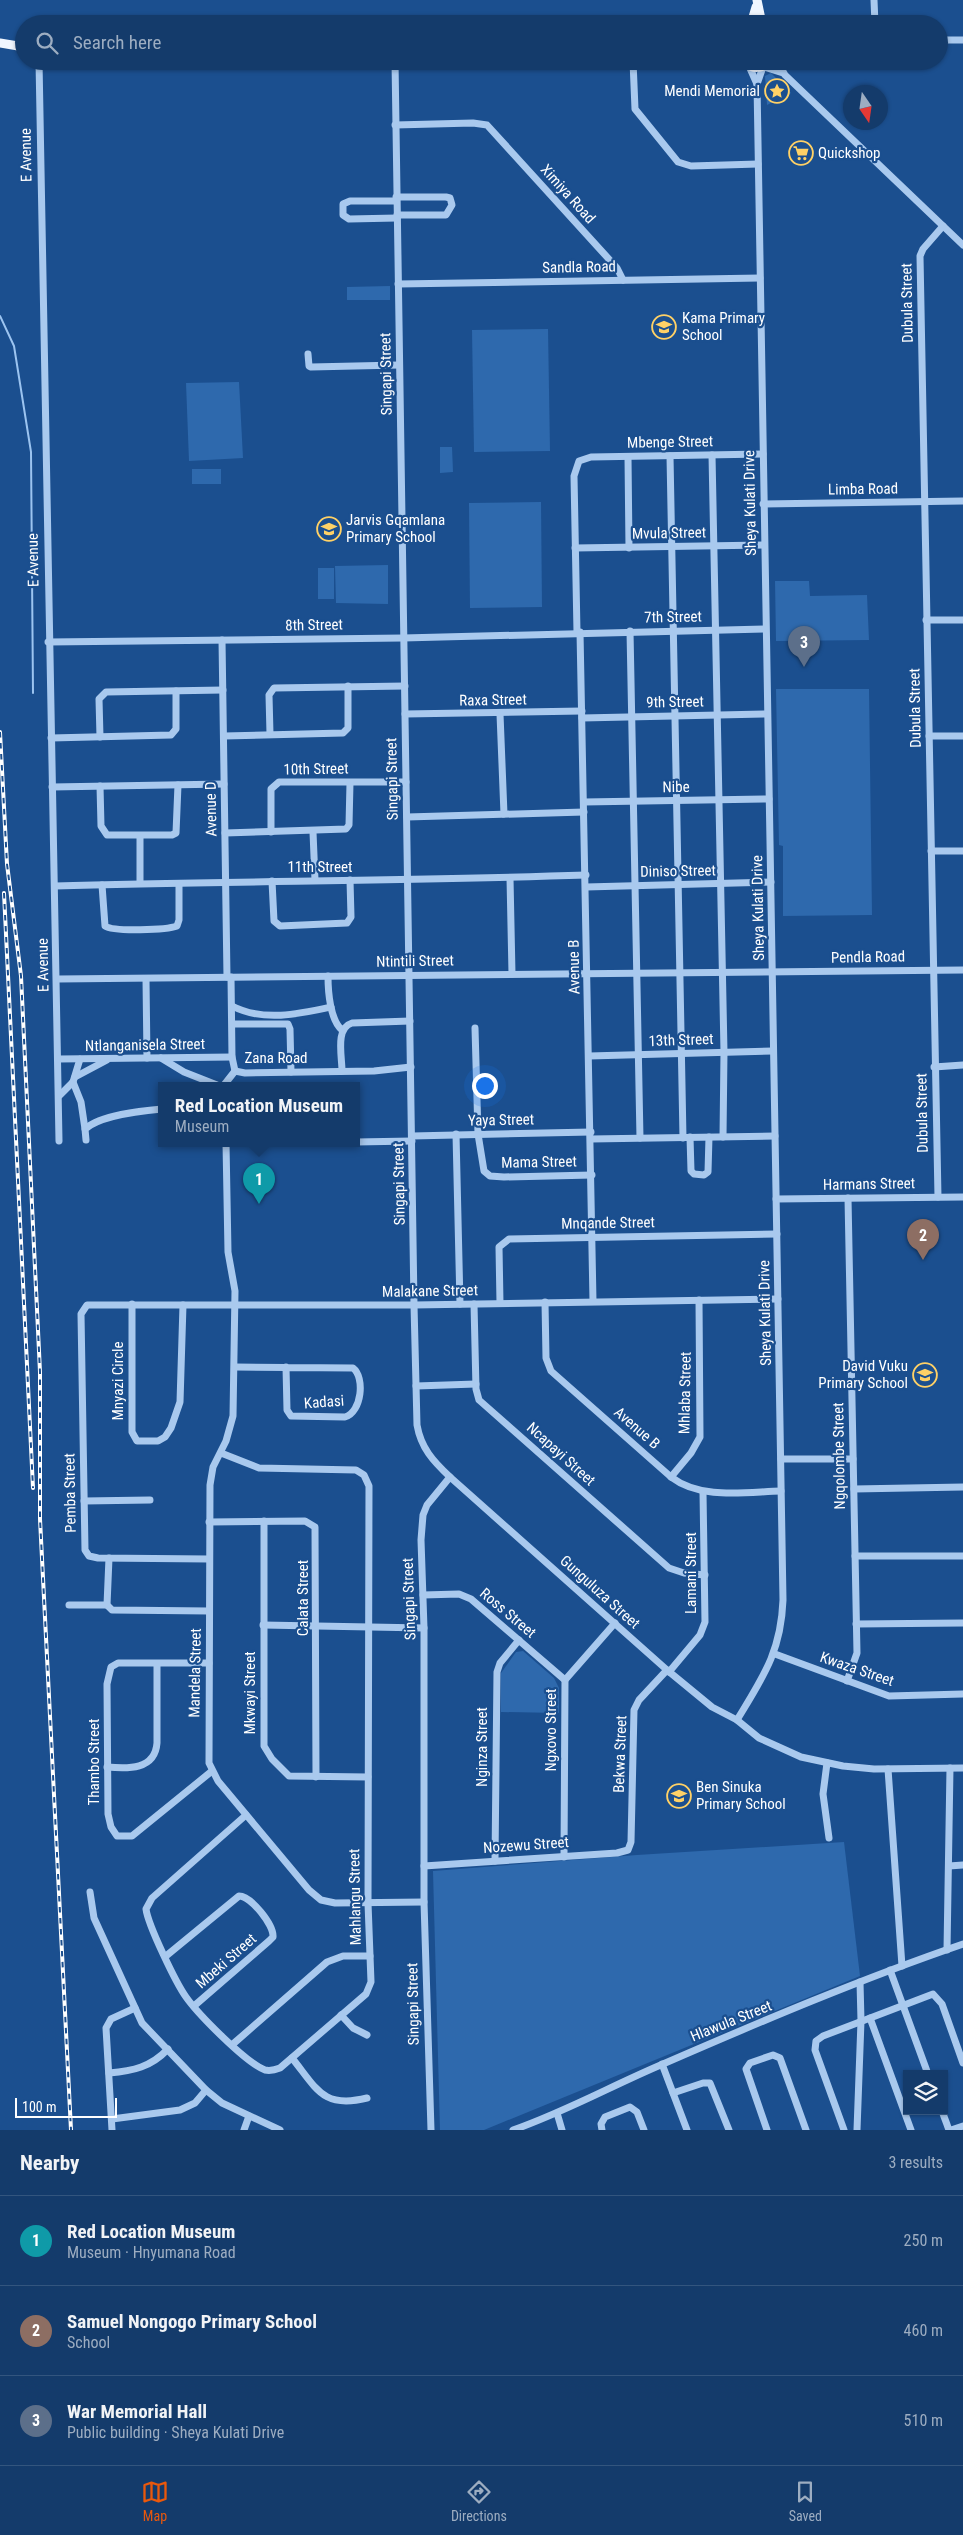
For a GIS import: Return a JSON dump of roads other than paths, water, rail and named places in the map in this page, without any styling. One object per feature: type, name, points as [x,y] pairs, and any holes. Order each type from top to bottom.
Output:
[{"type":"main road","points":[[753,15],[757,2]]},
{"type":"main road","points":[[757,2],[760,15]]},
{"type":"main road","points":[[0,43],[15,46]]},
{"type":"street","points":[[874,0],[875,15]]},
{"type":"street","points":[[948,40],[963,40]]},
{"type":"street","name":"E Avenue","points":[[39,70],[48,642],[58,979],[60,1095],[57,1116],[59,1141]]},
{"type":"street","name":"Singapi Street","points":[[395,70],[417,1424],[421,1441],[427,1453],[450,1477],[437,1490],[423,1515],[421,1540],[424,1628],[424,1902],[431,2130]]},
{"type":"street","points":[[633,70],[635,109],[678,162],[690,166],[758,164]]},
{"type":"street","name":"Sheya Kulati Drive","points":[[749,70],[757,84]]},
{"type":"street","name":"Sheya Kulati Drive","points":[[737,1720],[775,1654],[782,1615],[781,1459],[757,84],[764,70]]},
{"type":"street","points":[[777,70],[783,73],[963,246]]},
{"type":"street","name":"Ximiya Road","points":[[395,125],[473,123],[484,124],[490,128],[617,268],[623,280]]},
{"type":"street","points":[[446,197],[450,198],[452,206],[446,215],[349,219],[344,217],[341,211],[343,204],[350,201],[396,199],[446,197]]},
{"type":"street","name":"Dubula Street","points":[[938,1197],[932,970],[920,256],[923,249],[943,226]]},
{"type":"street","name":"Sandla Road","points":[[398,284],[760,278]]},
{"type":"street","points":[[308,354],[309,366],[312,367],[399,365]]},
{"type":"street","name":"Mbenge Street","points":[[578,462],[587,458],[763,454]]},
{"type":"street","points":[[712,455],[724,1052],[722,1137]]},
{"type":"street","points":[[670,456],[681,1053],[686,1137],[691,1171],[694,1174],[700,1175],[708,1172],[709,1137]]},
{"type":"street","points":[[628,457],[629,548]]},
{"type":"street","name":"Avenue B","points":[[578,462],[574,476],[575,548],[586,876],[593,1301]]},
{"type":"street","name":"Limba Road","points":[[763,504],[963,501]]},
{"type":"street","name":"Mvula Street","points":[[575,548],[764,545]]},
{"type":"street","points":[[926,620],[963,620]]},
{"type":"street","name":"7th Street","points":[[578,632],[766,629]]},
{"type":"street","points":[[630,631],[633,801],[637,886],[636,973],[640,1138]]},
{"type":"street","name":"8th Street","points":[[48,642],[403,638],[578,632]]},
{"type":"street","name":"Avenue D","points":[[222,640],[225,881],[229,977]]},
{"type":"street","points":[[224,736],[345,732],[348,728],[348,686]]},
{"type":"street","points":[[270,734],[269,695],[271,689],[277,687],[404,686]]},
{"type":"street","points":[[100,737],[100,699],[103,693],[223,690]]},
{"type":"street","points":[[51,738],[164,736],[173,734],[176,725],[176,691]]},
{"type":"street","name":"Raxa Street","points":[[405,714],[582,714]]},
{"type":"street","points":[[500,714],[504,814]]},
{"type":"street","name":"9th Street","points":[[582,714],[632,717],[767,714]]},
{"type":"street","points":[[929,736],[963,736]]},
{"type":"street","points":[[225,833],[313,832],[348,828],[350,782]]},
{"type":"street","name":"10th Street","points":[[271,832],[271,789],[276,784],[406,782]]},
{"type":"street","points":[[52,787],[224,784]]},
{"type":"street","points":[[100,786],[102,826],[105,832],[110,836],[140,836],[172,835],[176,833],[178,785]]},
{"type":"street","name":"Nibe","points":[[584,802],[769,799]]},
{"type":"street","points":[[407,817],[584,812]]},
{"type":"street","points":[[313,832],[315,880]]},
{"type":"street","points":[[140,836],[140,884]]},
{"type":"street","points":[[931,852],[963,851]]},
{"type":"street","name":"11th Street","points":[[55,886],[179,884],[225,881],[408,880],[586,876]]},
{"type":"street","points":[[510,878],[512,974]]},
{"type":"street","points":[[272,881],[274,921],[280,926],[347,923],[351,917],[350,880]]},
{"type":"street","name":"Diniso Street","points":[[586,887],[771,882]]},
{"type":"street","points":[[102,885],[106,926],[110,929],[129,929],[177,926],[179,920],[179,884]]},
{"type":"street","name":"Pendla Road","points":[[773,972],[963,970]]},
{"type":"street","name":"Ntintili Street","points":[[58,979],[773,972]]},
{"type":"street","points":[[328,976],[331,1007],[342,1030],[342,1071]]},
{"type":"street","name":"Zana Road","points":[[229,977],[233,1024],[232,1057],[235,1071],[245,1074],[374,1071],[411,1067]]},
{"type":"street","points":[[146,979],[147,1058]]},
{"type":"street","points":[[232,1006],[249,1013],[294,1014],[331,1007]]},
{"type":"street","points":[[242,1024],[249,1013]]},
{"type":"street","points":[[342,1030],[352,1022],[410,1021]]},
{"type":"street","points":[[233,1024],[288,1024],[290,1030],[291,1072]]},
{"type":"street","name":"Mama Street","points":[[475,1028],[478,1134],[482,1168],[490,1176],[592,1175]]},
{"type":"street","name":"13th Street","points":[[589,1056],[773,1052]]},
{"type":"street","name":"Ntlanganisela Street","points":[[59,1059],[232,1057]]},
{"type":"street","points":[[160,1058],[184,1072],[209,1082]]},
{"type":"street","points":[[80,1059],[74,1079],[81,1102],[86,1140]]},
{"type":"street","points":[[60,1095],[74,1079],[108,1059]]},
{"type":"street","points":[[934,1067],[963,1066]]},
{"type":"street","points":[[226,1082],[235,1071]]},
{"type":"street","points":[[85,1129],[98,1121],[141,1111],[158,1109]]},
{"type":"street","points":[[456,1134],[460,1304]]},
{"type":"street","name":"Yaya Street","points":[[360,1142],[456,1134],[640,1138],[775,1136]]},
{"type":"street","name":"Mandela Street","points":[[226,1147],[228,1252],[234,1284],[235,1366],[233,1416],[211,1476],[209,1522],[208,1755],[212,1771],[246,1815],[316,1897],[335,1903],[424,1902]]},
{"type":"street","name":"Harmans Street","points":[[776,1199],[963,1197]]},
{"type":"street","name":"Ngqolombe Street","points":[[847,1681],[856,1653],[848,1198]]},
{"type":"street","name":"Mnqande Street","points":[[500,1303],[499,1251],[503,1242],[509,1239],[777,1234]]},
{"type":"street","name":"Malakane Street","points":[[83,1307],[92,1304],[414,1305],[778,1299]]},
{"type":"street","name":"Mhlaba Street","points":[[671,1477],[691,1453],[700,1437],[699,1300]]},
{"type":"street","name":"Avenue B","points":[[545,1302],[546,1358],[551,1371],[671,1477],[683,1486],[703,1492],[781,1491]]},
{"type":"street","name":"Mnyazi Circle","points":[[132,1304],[132,1432],[136,1441],[148,1442],[166,1437],[179,1408],[183,1305]]},
{"type":"street","name":"Ncapayi Street","points":[[474,1304],[476,1384],[479,1400],[664,1565],[678,1572],[705,1574]]},
{"type":"street","name":"Pemba Street","points":[[83,1307],[80,1314],[85,1550],[92,1558],[209,1559]]},
{"type":"street","name":"Kadasi","points":[[235,1366],[353,1368],[359,1377],[357,1408],[352,1414],[345,1417],[291,1416],[286,1410],[286,1367]]},
{"type":"street","points":[[416,1386],[476,1384]]},
{"type":"street","name":"Mahlangu Street","points":[[221,1453],[259,1468],[356,1470],[364,1474],[369,1486],[369,1988],[366,1994],[280,2068],[266,2070],[245,2056],[194,2006],[178,1985],[146,1914],[149,1901],[246,1815]]},
{"type":"street","points":[[781,1459],[853,1459]]},
{"type":"street","name":"Gunguluza Street","points":[[450,1477],[668,1671],[712,1708],[737,1720],[759,1738],[801,1757],[860,1768],[963,1768]]},
{"type":"street","points":[[854,1489],[963,1487]]},
{"type":"street","name":"Lamani Street","points":[[668,1671],[700,1635],[703,1627],[706,1610],[703,1492]]},
{"type":"street","points":[[84,1501],[150,1500]]},
{"type":"street","name":"Mkwayi Street","points":[[264,1521],[264,1746],[272,1759],[289,1776],[368,1777]]},
{"type":"street","name":"Calata Street","points":[[209,1522],[305,1521],[315,1527],[317,1626],[316,1777]]},
{"type":"street","points":[[855,1556],[963,1556]]},
{"type":"street","points":[[108,1558],[108,1605],[112,1610],[209,1611]]},
{"type":"street","name":"Ross Street","points":[[423,1595],[459,1594],[472,1599],[565,1680]]},
{"type":"street","points":[[69,1605],[108,1605]]},
{"type":"street","name":"Ngxovo Street","points":[[564,1857],[565,1680],[615,1623]]},
{"type":"street","points":[[856,1624],[963,1623]]},
{"type":"street","points":[[263,1625],[424,1628]]},
{"type":"street","name":"Nginza Street","points":[[495,1861],[497,1672],[500,1663],[519,1640]]},
{"type":"street","name":"Kwaza Street","points":[[775,1654],[889,1696],[963,1694]]},
{"type":"street","name":"Thambo Street","points":[[208,1663],[118,1664],[110,1667],[108,1672],[108,1814],[111,1827],[117,1836],[132,1836],[142,1830],[212,1771]]},
{"type":"street","points":[[108,1767],[138,1767],[147,1762],[155,1752],[157,1743],[157,1664]]},
{"type":"street","name":"Bekwa Street","points":[[628,1850],[632,1842],[634,1710],[639,1700],[668,1671]]},
{"type":"street","points":[[827,1763],[823,1794],[829,1838]]},
{"type":"street","points":[[946,1950],[950,1768]]},
{"type":"street","points":[[888,1769],[902,1966]]},
{"type":"street","name":"Nozewu Street","points":[[424,1866],[617,1853],[628,1850]]},
{"type":"street","points":[[949,1866],[963,1865]]},
{"type":"street","points":[[90,1892],[94,1918],[142,2023],[206,2090],[222,2103],[280,2130]]},
{"type":"street","name":"Mbeki Street","points":[[166,1956],[239,1896],[249,1899],[272,1926],[273,1934],[269,1941],[194,2006]]},
{"type":"street","name":"Hlawula Street","points":[[514,2130],[556,2113],[662,2064],[890,1970],[963,1944]]},
{"type":"street","points":[[233,2044],[327,1962],[342,1956],[370,1956]]},
{"type":"street","points":[[890,1970],[927,2070]]},
{"type":"street","points":[[857,2130],[861,2021],[860,1982]]},
{"type":"street","points":[[844,2130],[816,2053],[815,2044],[822,2036],[928,1995],[936,1996],[942,2004],[963,2063]]},
{"type":"street","points":[[112,2130],[106,2036],[108,2023],[116,2016],[135,2008]]},
{"type":"street","points":[[341,2015],[353,2028],[367,2036]]},
{"type":"street","points":[[870,2018],[911,2130]]},
{"type":"street","points":[[109,2073],[143,2067],[153,2063],[168,2049]]},
{"type":"street","points":[[767,2130],[746,2069],[750,2063],[773,2055],[780,2058],[806,2130]]},
{"type":"street","points":[[292,2058],[318,2091],[328,2099],[348,2102],[367,2098]]},
{"type":"street","points":[[662,2064],[687,2130]]},
{"type":"street","points":[[674,2093],[703,2083],[710,2083],[729,2130]]},
{"type":"street","points":[[112,2119],[180,2110],[195,2103],[206,2090]]},
{"type":"street","points":[[602,2130],[601,2124],[605,2117],[630,2107],[637,2112],[644,2130]]},
{"type":"street","points":[[556,2113],[562,2130]]},
{"type":"street","points":[[944,2115],[950,2130],[963,2126]]},
{"type":"street","points":[[244,2130],[249,2116]]},
{"type":"waterway","points":[[0,316],[14,346],[31,452],[33,693]]},
{"type":"railway","points":[[0,732],[7,864],[21,976],[40,1372],[40,1519],[71,2130]]},
{"type":"railway","points":[[4,893],[33,1488]]},
{"type":"place","name":"Mendi Memorial","points":[[777,91]]},
{"type":"place","name":"Quickshop","points":[[801,153]]},
{"type":"place","name":"Kama Primary School","points":[[664,327]]},
{"type":"place","name":"Jarvis Gqamlana Primary School","points":[[329,529]]},
{"type":"place","name":"War Memorial Hall","points":[[804,667]]},
{"type":"place","name":"Red Location Museum","points":[[259,1204]]},
{"type":"place","name":"Samuel Nongogo Primary School","points":[[923,1260]]},
{"type":"place","name":"David Vuku Primary School","points":[[925,1375]]},
{"type":"place","name":"Ben Sinuka Primary School","points":[[679,1796]]}]
